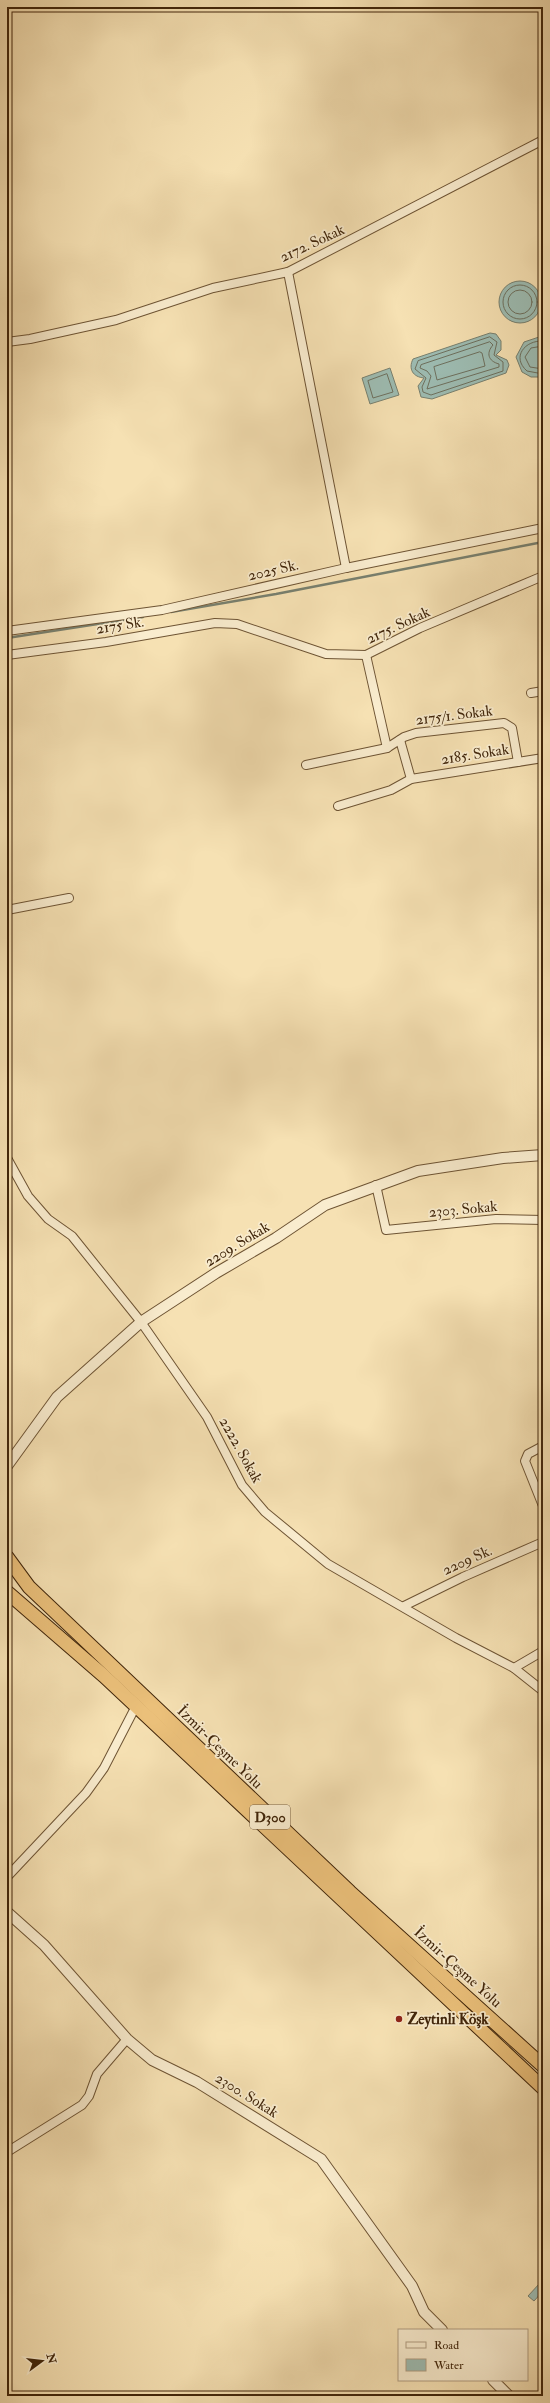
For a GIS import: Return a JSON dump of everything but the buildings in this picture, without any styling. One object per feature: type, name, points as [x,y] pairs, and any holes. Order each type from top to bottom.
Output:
[{"type":"highway","name":"İzmir-Çeşme Yolu","points":[[7,1557],[30,1587],[254,1802],[543,2066]]},
{"type":"highway","name":"İzmir-Çeşme Yolu","points":[[7,1592],[136,1706],[543,2088]]},
{"type":"street","name":"2172. Sokak","points":[[7,342],[30,339],[116,320],[213,288],[288,272],[543,140]]},
{"type":"street","points":[[288,272],[346,568]]},
{"type":"street","name":"2025 Sk.","points":[[7,631],[162,610],[346,568],[543,528]]},
{"type":"street","name":"2175. Sokak","points":[[237,624],[326,654],[366,655],[420,628],[543,577]]},
{"type":"street","name":"2175 Sk.","points":[[7,655],[106,642],[214,623],[237,624]]},
{"type":"street","points":[[366,655],[387,748]]},
{"type":"street","points":[[531,694],[543,691]]},
{"type":"street","name":"2175/1. Sokak","points":[[306,765],[387,748],[416,733],[504,723],[512,728],[518,762]]},
{"type":"street","points":[[400,740],[411,779]]},
{"type":"street","name":"2185. Sokak","points":[[338,806],[391,790],[411,779],[543,758]]},
{"type":"street","points":[[7,910],[69,898]]},
{"type":"street","name":"2209. Sokak","points":[[7,1466],[57,1397],[141,1322],[216,1273],[276,1238],[325,1205],[376,1185],[418,1171],[441,1166],[543,1155]]},
{"type":"street","name":"2222. Sokak","points":[[7,1158],[28,1196],[48,1219],[72,1236],[141,1322],[207,1417],[242,1484],[265,1512],[328,1564],[404,1606],[456,1638],[514,1668],[543,1691]]},
{"type":"street","name":"2303. Sokak","points":[[376,1185],[386,1230],[496,1219],[543,1220]]},
{"type":"street","points":[[543,1446],[528,1454],[525,1461],[543,1506]]},
{"type":"street","name":"2209 Sk.","points":[[404,1606],[463,1577],[543,1542]]},
{"type":"street","points":[[514,1668],[543,1651]]},
{"type":"street","points":[[7,1877],[86,1793],[104,1768],[136,1706]]},
{"type":"street","name":"2300. Sokak","points":[[7,1912],[44,1945],[127,2039],[152,2060],[197,2082],[321,2159],[412,2286],[424,2312],[441,2329]]},
{"type":"street","points":[[7,2152],[82,2105],[89,2096],[97,2074],[127,2039]]},
{"type":"street","points":[[494,2381],[509,2396]]},
{"type":"water","points":[[520,281],[535,287],[541,302],[535,317],[520,323],[505,317],[499,302],[505,287]]},
{"type":"water","points":[[490,333],[496,334],[501,341],[501,350],[496,355],[507,360],[509,365],[506,373],[432,399],[421,397],[418,386],[424,378],[417,376],[412,372],[411,366],[413,359]]},
{"type":"water","points":[[539,337],[543,338],[543,377],[531,377],[522,372],[516,357],[524,342]]},
{"type":"water","points":[[390,368],[399,395],[370,404],[362,378]]},
{"type":"water","points":[[540,2283],[543,2286],[543,2291],[534,2301],[528,2296]]},
{"type":"waterway","points":[[171,612],[276,594],[543,542]]},
{"type":"waterway","points":[[7,638],[143,617]]},
{"type":"place","name":"Zeytinli Köşk","points":[[399,2019]]}]
